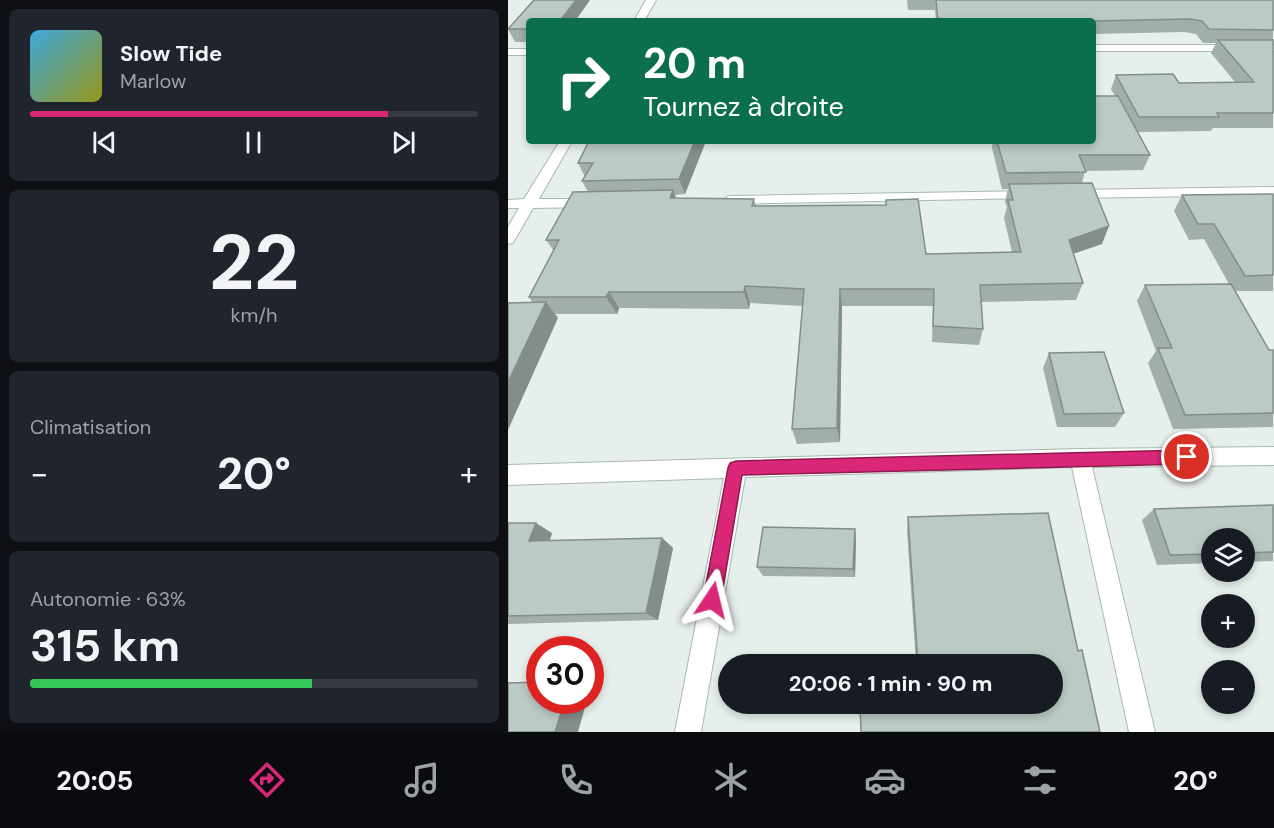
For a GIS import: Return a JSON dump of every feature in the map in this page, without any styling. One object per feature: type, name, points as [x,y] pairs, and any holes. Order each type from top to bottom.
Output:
[{"type":"street","points":[[641,18],[652,0]]},
{"type":"street","points":[[1096,48],[1273,48]]},
{"type":"street","points":[[508,52],[526,52]]},
{"type":"street","points":[[508,239],[564,144]]},
{"type":"street","points":[[718,201],[1273,191]]},
{"type":"street","points":[[508,204],[611,202]]},
{"type":"street","points":[[508,475],[1080,458],[1273,456]]},
{"type":"street","points":[[1080,458],[1142,732]]},
{"type":"street","points":[[688,732],[736,468]]},
{"type":"building","points":[[534,0],[576,0],[562,18],[526,18],[526,29],[508,29]]},
{"type":"building","points":[[936,0],[1273,0],[1273,30],[1209,29],[1202,21],[1189,19],[1096,21],[1096,18],[938,18]]},
{"type":"building","points":[[1218,40],[1273,40],[1273,113],[1217,113],[1219,117],[1139,117],[1116,75],[1173,74],[1179,83],[1254,82]]},
{"type":"building","points":[[1096,96],[1118,96],[1150,155],[1079,155],[1086,172],[1006,173],[998,144],[1096,144]]},
{"type":"building","points":[[588,144],[694,144],[679,179],[582,181],[593,163],[578,163]]},
{"type":"building","points":[[1092,183],[1109,226],[1069,240],[1083,283],[980,285],[983,329],[933,326],[934,289],[840,289],[837,428],[792,429],[804,289],[745,286],[744,292],[609,292],[606,297],[529,297],[559,240],[546,240],[573,192],[673,190],[670,198],[754,199],[752,206],[886,205],[886,200],[918,199],[926,254],[1021,252],[1008,200],[1013,200],[1009,184]]},
{"type":"building","points":[[1273,194],[1273,275],[1245,276],[1214,224],[1198,224],[1182,195]]},
{"type":"building","points":[[1231,284],[1269,350],[1273,350],[1273,413],[1185,415],[1158,348],[1172,348],[1145,285]]},
{"type":"building","points":[[546,302],[508,382],[508,303]]},
{"type":"building","points":[[1104,352],[1124,413],[1064,414],[1049,353]]},
{"type":"building","points":[[1273,505],[1273,552],[1255,553],[1255,528],[1201,528],[1201,554],[1170,555],[1154,509]]},
{"type":"building","points":[[1048,513],[1078,651],[1082,650],[1100,732],[861,732],[860,714],[1063,714],[1063,654],[917,654],[908,517]]},
{"type":"building","points":[[508,523],[536,523],[529,541],[662,538],[646,613],[508,616]]},
{"type":"building","points":[[763,527],[855,529],[853,569],[757,567]]},
{"type":"building","points":[[526,682],[526,714],[561,714],[555,732],[508,732],[508,683]]},
{"type":"route","points":[[712,600],[736,468],[1187,457]]}]
